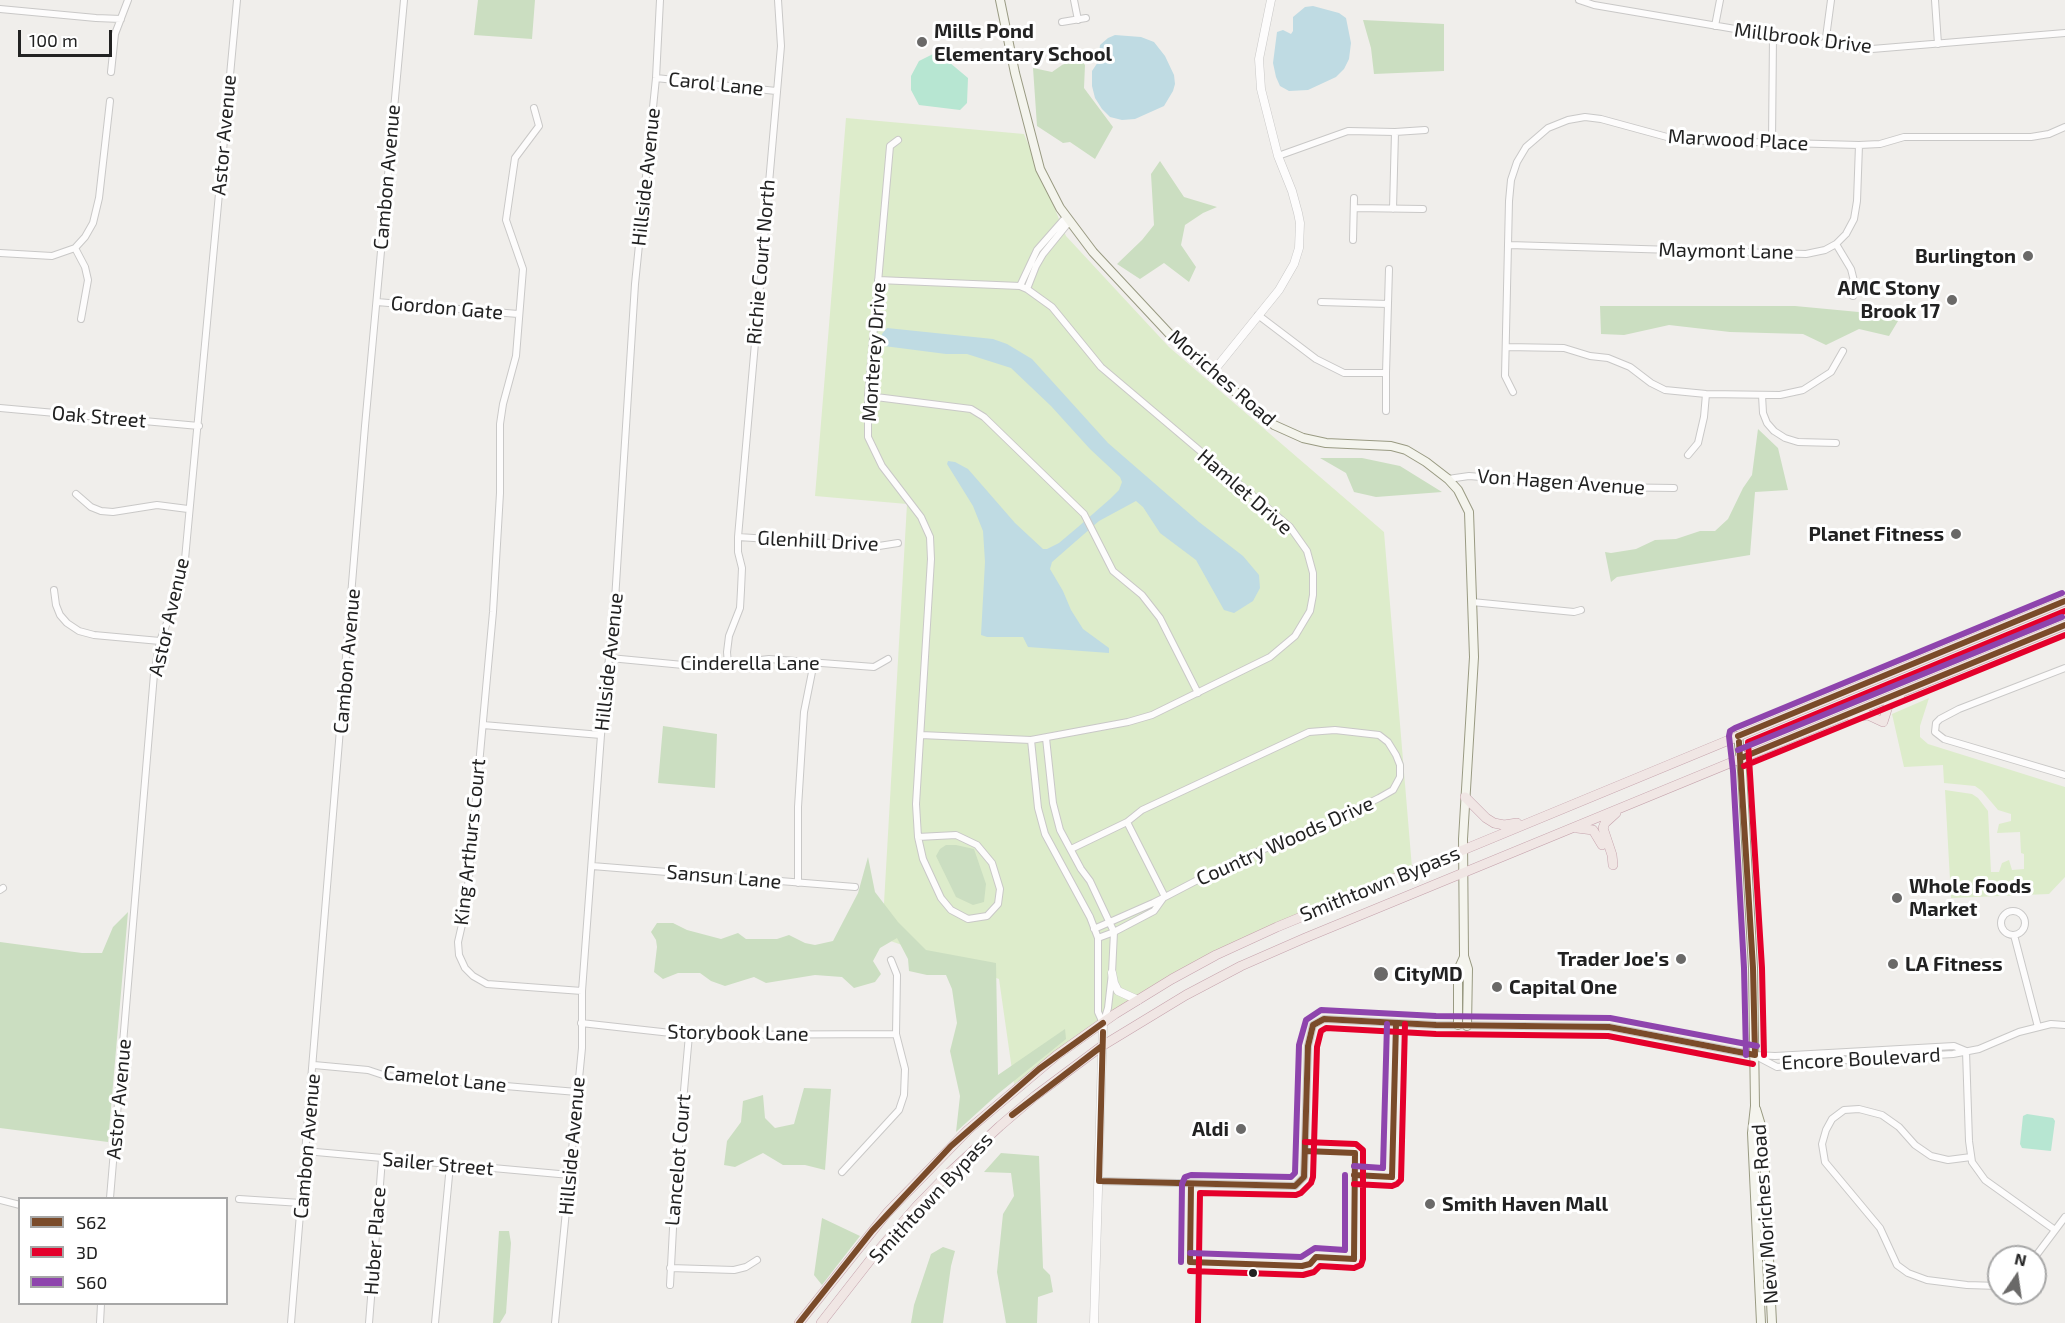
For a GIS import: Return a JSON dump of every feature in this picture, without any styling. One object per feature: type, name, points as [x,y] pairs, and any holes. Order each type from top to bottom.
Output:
[{"type":"highway","name":"Smithtown Bypass","points":[[799,1323],[872,1231],[951,1146],[1039,1069],[1103,1023],[1193,967],[1256,936],[2065,602]]},
{"type":"highway","name":"Smithtown Bypass","points":[[821,1323],[886,1242],[948,1173],[1016,1111],[1102,1046],[1170,1004],[1284,947],[2065,625]]},
{"type":"highway","points":[[1832,720],[1866,714],[1883,722],[1888,706],[1919,685]]},
{"type":"highway","points":[[1465,797],[1486,818],[1497,824],[1508,825],[1540,818]]},
{"type":"highway","points":[[1571,828],[1591,829],[1595,832],[1613,866],[1603,826],[1624,807]]},
{"type":"main road","name":"Moriches Road","points":[[1000,0],[1015,76],[1040,169],[1067,220],[1093,252],[1176,341],[1274,425],[1303,438],[1326,443],[1391,446],[1406,450],[1448,479],[1458,490],[1469,512],[1474,657],[1463,850],[1464,956],[1467,969],[1463,1025]]},
{"type":"main road","name":"New Moriches Road","points":[[1738,736],[1753,968],[1755,1106],[1752,1133],[1761,1323]]},
{"type":"main road","name":"New Moriches Road","points":[[1755,1106],[1763,1132],[1772,1323]]},
{"type":"street","points":[[111,72],[115,34],[128,0]]},
{"type":"street","name":"Astor Avenue","points":[[110,1197],[153,686],[160,641],[182,584],[237,0]]},
{"type":"street","name":"Cambon Avenue","points":[[291,1323],[404,0]]},
{"type":"street","name":"Hillside Avenue","points":[[555,1323],[582,1048],[582,991],[601,735],[610,658],[624,482],[635,284],[656,78],[660,0]]},
{"type":"street","name":"Richie Court North","points":[[738,537],[780,46],[778,0]]},
{"type":"street","points":[[1074,0],[1078,20]]},
{"type":"street","points":[[1212,373],[1287,278],[1299,248],[1298,213],[1278,156],[1263,102],[1260,73],[1261,45],[1271,0]]},
{"type":"street","name":"Millbrook Drive","points":[[1580,0],[1594,5],[1825,45],[1872,49],[2065,33]]},
{"type":"street","points":[[1715,26],[1720,0]]},
{"type":"street","points":[[1825,45],[1832,0]]},
{"type":"street","points":[[1935,0],[1938,44]]},
{"type":"street","points":[[0,9],[121,19]]},
{"type":"street","points":[[1062,22],[1086,18]]},
{"type":"street","points":[[1772,142],[1773,36]]},
{"type":"street","name":"Carol Lane","points":[[656,78],[776,90]]},
{"type":"street","points":[[0,253],[52,256],[75,248],[85,237],[93,223],[99,198],[110,101]]},
{"type":"street","name":"King Arthurs Court","points":[[534,108],[539,126],[515,158],[506,220],[523,269],[516,356],[500,424],[500,493],[494,593],[466,907],[458,942],[459,956],[465,968],[472,976],[487,984],[582,991]]},
{"type":"street","name":"Marwood Place","points":[[1513,392],[1505,376],[1511,180],[1517,162],[1532,141],[1548,128],[1585,117],[1601,119],[1678,140],[1859,145],[1880,144],[1904,137],[2031,137],[2049,134],[2065,127]]},
{"type":"street","points":[[1278,156],[1348,131],[1425,130]]},
{"type":"street","points":[[1393,209],[1395,132]]},
{"type":"street","name":"Monterey Drive","points":[[898,140],[890,146],[868,396],[868,437],[882,466],[921,517],[930,537],[931,559],[916,804],[918,837],[923,859],[941,898],[951,910],[968,919],[987,916],[998,904],[1000,889],[992,863],[977,845],[956,835],[918,837]]},
{"type":"street","points":[[1853,296],[1854,281],[1851,269],[1836,244],[1850,230],[1854,219],[1859,145]]},
{"type":"street","points":[[1353,240],[1354,198]]},
{"type":"street","points":[[1353,208],[1423,209]]},
{"type":"street","points":[[878,280],[1024,288],[1037,250],[1067,220]]},
{"type":"street","name":"Maymont Lane","points":[[1509,246],[1806,254],[1825,250],[1836,244]]},
{"type":"street","points":[[75,248],[85,267],[88,280],[81,319]]},
{"type":"street","points":[[1386,411],[1389,268]]},
{"type":"street","name":"Hamlet Drive","points":[[921,735],[1031,740],[1144,718],[1270,657],[1295,636],[1310,611],[1313,573],[1306,551],[1290,527],[1101,367],[1052,307],[1024,288]]},
{"type":"street","name":"Gordon Gate","points":[[377,302],[518,314]]},
{"type":"street","points":[[1321,302],[1388,304]]},
{"type":"street","points":[[1258,315],[1316,359],[1344,373],[1386,373]]},
{"type":"street","points":[[1506,347],[1564,348],[1590,356],[1608,358],[1630,367],[1651,383],[1665,390],[1706,394],[1762,395],[1788,394],[1811,387],[1831,372],[1843,351]]},
{"type":"street","points":[[1688,455],[1698,443],[1706,394]]},
{"type":"street","points":[[1762,395],[1763,413],[1767,423],[1774,431],[1798,442],[1836,443]]},
{"type":"street","points":[[868,396],[971,409],[984,417],[1084,514],[1113,571],[1142,595],[1160,618],[1198,693]]},
{"type":"street","name":"Oak Street","points":[[0,408],[198,426]]},
{"type":"street","name":"Von Hagen Avenue","points":[[1448,479],[1469,476],[1604,487],[1674,488]]},
{"type":"street","points":[[76,494],[91,507],[101,511],[113,512],[157,505],[188,509]]},
{"type":"street","points":[[728,664],[729,636],[740,608],[742,568],[738,537]]},
{"type":"street","name":"Glenhill Drive","points":[[738,537],[879,546],[898,543]]},
{"type":"street","points":[[54,590],[60,615],[79,632],[160,641]]},
{"type":"street","points":[[1472,602],[1574,612],[1581,610]]},
{"type":"street","name":"Cinderella Lane","points":[[610,658],[704,667],[769,659],[874,667],[888,659]]},
{"type":"street","points":[[798,883],[798,807],[804,712],[814,662]]},
{"type":"street","points":[[2065,668],[1959,709],[1940,719],[1936,723],[1935,732],[1944,739],[2065,775]]},
{"type":"street","points":[[483,725],[601,735]]},
{"type":"street","name":"Country Woods Drive","points":[[1071,849],[1127,822],[1142,810],[1309,732],[1335,730],[1379,735],[1388,742],[1400,765],[1400,777],[1393,790],[1379,798],[1324,825],[1232,862],[1165,897],[1095,929]]},
{"type":"street","points":[[1046,738],[1053,798],[1060,830],[1090,881],[1114,932],[1114,983],[1118,991],[1138,1000]]},
{"type":"street","points":[[1031,740],[1037,801],[1045,834],[1098,938],[1098,1012],[1103,1023]]},
{"type":"street","points":[[1037,801],[1053,798]]},
{"type":"street","points":[[1127,822],[1165,897]]},
{"type":"street","name":"Sansun Lane","points":[[592,866],[855,887]]},
{"type":"street","name":"Country Woods Drive","points":[[1098,938],[1154,911],[1165,897]]},
{"type":"street","points":[[2012,910],[2021,913],[2025,920],[2022,932],[2014,935],[2003,931],[2000,923],[2003,915],[2012,910]]},
{"type":"street","points":[[2014,935],[2038,1027]]},
{"type":"street","points":[[842,1172],[899,1110],[904,1095],[905,1070],[896,1034],[897,975],[891,960]]},
{"type":"street","points":[[1094,1323],[1103,1023],[1108,1008],[1108,991],[1113,973]]},
{"type":"street","points":[[1099,1181],[1295,1186],[1304,1177],[1308,1046],[1313,1025],[1324,1020],[1398,1024],[1609,1027],[1755,1055]]},
{"type":"street","name":"Storybook Lane","points":[[581,1023],[689,1035],[896,1034]]},
{"type":"street","name":"Encore Boulevard","points":[[1755,1055],[1778,1067],[1833,1061],[1953,1054],[1979,1049],[2019,1032],[2038,1027],[2051,1024],[2065,1025]]},
{"type":"street","name":"Lancelot Court","points":[[670,1285],[689,1035]]},
{"type":"street","name":"Encore Boulevard","points":[[1755,1055],[1775,1056],[1953,1046],[1966,1051]]},
{"type":"street","points":[[1966,1051],[1972,1162],[1985,1180],[2055,1230]]},
{"type":"street","name":"Camelot Lane","points":[[314,1065],[368,1070],[386,1076],[577,1092]]},
{"type":"street","points":[[1971,1157],[1948,1160],[1931,1156],[1915,1145],[1899,1127],[1882,1115],[1859,1109],[1844,1110],[1832,1119],[1822,1144],[1825,1162],[1880,1228],[1897,1265],[1908,1273],[1927,1280],[1987,1286]]},
{"type":"street","name":"Sailer Street","points":[[305,1151],[570,1175]]},
{"type":"street","name":"Huber Place","points":[[369,1323],[382,1159]]},
{"type":"street","points":[[435,1323],[450,1165]]},
{"type":"street","points":[[239,1199],[301,1203]]},
{"type":"street","points":[[0,1200],[18,1204]]},
{"type":"street","points":[[2044,1245],[2065,1217]]},
{"type":"street","points":[[670,1268],[734,1270],[746,1267],[757,1260]]},
{"type":"street","points":[[100,1323],[101,1305]]},
{"type":"green space","points":[[478,0],[535,0],[532,39],[474,35]]},
{"type":"green space","points":[[1363,20],[1444,24],[1444,71],[1374,74],[1371,48]]},
{"type":"green space","points":[[937,52],[968,78],[967,103],[960,110],[919,105],[911,90],[911,76],[919,61]]},
{"type":"green space","points":[[1079,58],[1085,65],[1084,88],[1113,127],[1095,159],[1070,142],[1063,143],[1037,126],[1033,68],[1052,72]]},
{"type":"green space","points":[[846,118],[1024,134],[1066,236],[1169,347],[1384,532],[1412,868],[1177,974],[1014,1084],[999,979],[882,938],[907,504],[815,496]]},
{"type":"green space","points":[[1160,161],[1184,197],[1217,207],[1185,225],[1181,245],[1196,267],[1189,282],[1164,263],[1140,279],[1117,264],[1154,225],[1151,174]]},
{"type":"green space","points":[[1600,306],[1795,306],[1901,316],[1889,336],[1859,329],[1826,345],[1803,334],[1730,332],[1669,325],[1624,335],[1601,334]]},
{"type":"green space","points":[[1758,429],[1778,448],[1788,490],[1755,492],[1750,555],[1617,577],[1611,582],[1605,552],[1636,549],[1655,540],[1676,539],[1700,531],[1715,531],[1728,519],[1752,475]]},
{"type":"green space","points":[[1320,458],[1362,458],[1400,466],[1442,492],[1376,497],[1354,492],[1346,473]]},
{"type":"green space","points":[[1929,698],[1920,726],[1920,737],[1928,744],[2065,787],[2065,877],[2049,894],[1951,898],[1945,790],[1972,794],[1988,811],[1991,872],[1999,872],[2002,863],[2009,860],[2012,870],[2024,869],[2024,854],[2021,853],[2020,832],[1997,833],[1999,824],[2011,821],[2011,814],[1998,810],[1982,791],[1975,786],[1944,783],[1943,765],[1904,767],[1892,714]]},
{"type":"green space","points":[[663,726],[717,734],[715,788],[658,783]]},
{"type":"green space","points":[[946,845],[974,849],[986,884],[984,902],[973,905],[956,897],[936,856]]},
{"type":"green space","points":[[868,857],[875,892],[898,922],[926,950],[996,963],[998,1075],[1065,1029],[1066,1039],[999,1093],[956,1132],[960,1096],[950,1051],[957,1023],[952,989],[946,975],[927,975],[909,971],[908,959],[897,938],[880,948],[873,961],[881,974],[875,982],[854,988],[842,977],[815,975],[766,983],[754,977],[725,986],[711,981],[700,973],[678,973],[663,979],[654,972],[657,947],[651,932],[657,923],[673,923],[687,930],[721,939],[738,933],[746,939],[777,939],[789,935],[815,945],[833,941],[858,893]]},
{"type":"green space","points":[[128,912],[108,1142],[0,1128],[0,942],[82,953],[102,953],[113,927]]},
{"type":"green space","points":[[804,1088],[831,1089],[825,1170],[805,1165],[783,1165],[763,1153],[735,1167],[724,1165],[727,1141],[741,1122],[743,1101],[763,1095],[765,1118],[775,1128],[794,1124]]},
{"type":"green space","points":[[2027,1114],[2053,1118],[2055,1121],[2051,1151],[2022,1148],[2020,1144],[2023,1116]]},
{"type":"green space","points":[[1001,1153],[1039,1156],[1043,1268],[1050,1275],[1053,1292],[1038,1297],[1037,1323],[1006,1323],[997,1272],[1003,1214],[1014,1196],[1011,1173],[984,1172]]},
{"type":"green space","points":[[822,1218],[860,1236],[822,1285],[814,1275]]},
{"type":"green space","points":[[499,1231],[509,1231],[511,1243],[506,1313],[500,1323],[493,1323]]},
{"type":"green space","points":[[943,1247],[955,1251],[943,1323],[911,1323],[914,1305],[931,1254]]},
{"type":"water","points":[[1313,6],[1339,13],[1346,18],[1351,43],[1349,59],[1344,69],[1336,77],[1308,90],[1289,91],[1280,86],[1273,63],[1277,32],[1283,30],[1291,34],[1293,17],[1305,7]]},
{"type":"water","points":[[1115,35],[1141,37],[1154,42],[1165,56],[1174,75],[1173,91],[1164,106],[1135,119],[1122,120],[1110,117],[1095,98],[1092,86],[1092,71],[1098,62],[1100,45]]},
{"type":"water","points":[[887,328],[993,339],[1007,344],[1032,359],[1108,443],[1199,522],[1243,556],[1259,575],[1260,588],[1253,601],[1234,613],[1224,610],[1196,560],[1160,533],[1143,507],[1136,501],[1099,521],[1052,562],[1050,569],[1083,629],[1109,648],[1109,653],[1028,647],[1023,637],[981,635],[985,562],[983,531],[973,506],[947,464],[948,461],[968,469],[1015,523],[1043,549],[1059,543],[1078,527],[1119,490],[1122,482],[1120,477],[1090,449],[1051,406],[1011,368],[967,354],[946,354],[884,346],[882,334]]},
{"type":"transit line","name":"S60","points":[[1746,1055],[1744,968],[1730,731],[2062,593]]},
{"type":"transit line","name":"S62","points":[[1738,736],[2065,601]]},
{"type":"transit line","name":"3D","points":[[1764,1055],[1762,968],[1748,742],[2065,611]]},
{"type":"transit line","name":"S60","points":[[1738,750],[2062,617]]},
{"type":"transit line","name":"S62","points":[[1741,758],[2065,625]]},
{"type":"transit line","name":"3D","points":[[1744,766],[2065,635]]},
{"type":"transit line","name":"S62","points":[[1739,742],[1753,968],[1755,1055]]},
{"type":"transit line","name":"S60","points":[[1181,1262],[1182,1184],[1185,1177],[1191,1175],[1291,1177],[1295,1173],[1299,1045],[1306,1020],[1321,1010],[1436,1016],[1610,1018],[1757,1046]]},
{"type":"transit line","name":"S62","points":[[1099,1181],[1295,1186],[1304,1177],[1308,1046],[1313,1025],[1324,1019],[1436,1025],[1609,1027],[1755,1055]]},
{"type":"transit line","name":"S62","points":[[799,1323],[872,1231],[951,1146],[1039,1069],[1103,1023]]},
{"type":"transit line","name":"S60","points":[[1354,1166],[1383,1168],[1387,1024]]},
{"type":"transit line","name":"S62","points":[[1354,1175],[1392,1177],[1396,1024]]},
{"type":"transit line","name":"3D","points":[[1354,1184],[1392,1186],[1401,1180],[1405,1024]]},
{"type":"transit line","name":"3D","points":[[1198,1323],[1200,1193],[1296,1195],[1311,1183],[1317,1047],[1321,1031],[1326,1028],[1436,1034],[1608,1036],[1753,1064]]},
{"type":"transit line","name":"S62","points":[[1099,1181],[1103,1032]]},
{"type":"transit line","name":"S62","points":[[1012,1115],[1102,1046]]},
{"type":"transit line","name":"3D","points":[[1190,1271],[1303,1275],[1314,1272],[1320,1266],[1354,1268],[1361,1265],[1363,1259],[1363,1150],[1356,1144],[1305,1142]]},
{"type":"transit line","name":"S62","points":[[1305,1151],[1355,1153]]},
{"type":"transit line","name":"S62","points":[[1190,1262],[1302,1266],[1310,1264],[1316,1257],[1354,1259],[1355,1153]]},
{"type":"transit line","name":"S60","points":[[1190,1253],[1301,1257],[1315,1248],[1345,1250],[1345,1175]]},
{"type":"transit line","name":"S62","points":[[1190,1262],[1191,1184]]},
{"type":"place","name":"Mills Pond Elementary School","points":[[922,42]]},
{"type":"place","name":"Burlington","points":[[2028,256]]},
{"type":"place","name":"AMC Stony Brook 17","points":[[1952,300]]},
{"type":"place","name":"Planet Fitness","points":[[1956,534]]},
{"type":"place","name":"Whole Foods Market","points":[[1897,898]]},
{"type":"place","name":"Trader Joe's","points":[[1681,959]]},
{"type":"place","name":"LA Fitness","points":[[1893,964]]},
{"type":"place","name":"CityMD","points":[[1381,974]]},
{"type":"place","name":"Capital One","points":[[1497,987]]},
{"type":"place","name":"Aldi","points":[[1241,1129]]},
{"type":"place","name":"Smith Haven Mall","points":[[1430,1204]]}]
